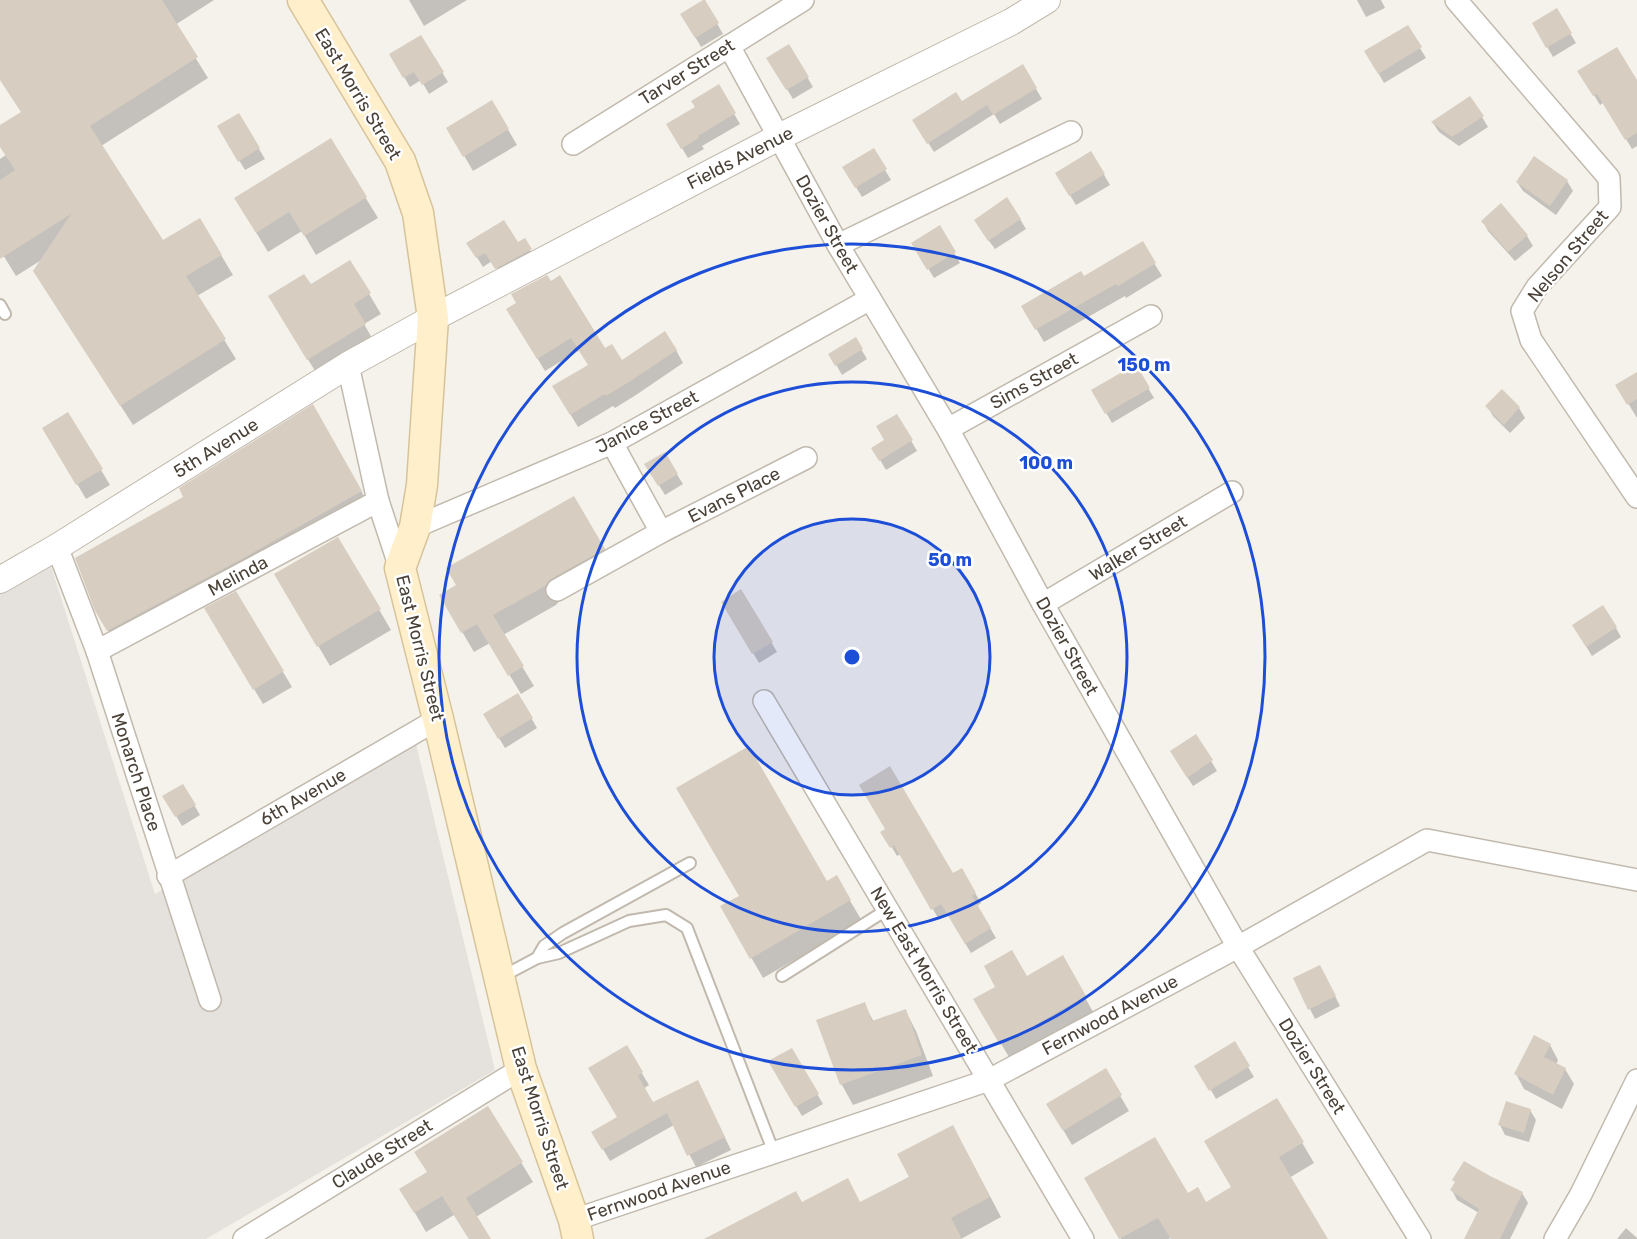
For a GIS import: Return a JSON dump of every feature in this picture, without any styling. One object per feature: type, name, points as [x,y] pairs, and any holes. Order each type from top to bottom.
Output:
[{"type":"main road","name":"East Morris Street","points":[[303,0],[400,161],[418,213],[433,318],[422,485],[415,527],[400,568],[521,1069],[576,1229]]},
{"type":"street","name":"Tarver Street","points":[[573,144],[803,0]]},
{"type":"street","name":"Fields Avenue","points":[[433,318],[779,137],[1011,22],[1047,0]]},
{"type":"street","name":"Nelson Street","points":[[1456,0],[1610,178],[1610,207],[1537,287],[1522,311],[1530,340],[1637,497]]},
{"type":"street","name":"Dozier Street","points":[[729,46],[838,245],[948,429],[1043,604],[1238,947],[1420,1239]]},
{"type":"street","points":[[838,245],[1071,132]]},
{"type":"street","name":"Janice Street","points":[[415,527],[612,443],[870,299]]},
{"type":"street","name":"Sims Street","points":[[948,429],[1151,316]]},
{"type":"street","name":"5th Avenue","points":[[0,580],[57,547],[348,365],[433,318]]},
{"type":"street","points":[[348,365],[378,501],[400,568]]},
{"type":"street","points":[[612,443],[661,532]]},
{"type":"street","name":"Evans Place","points":[[556,590],[661,532],[806,458]]},
{"type":"street","name":"Walker Street","points":[[1043,604],[1232,492]]},
{"type":"street","name":"Melinda","points":[[97,651],[378,501]]},
{"type":"street","name":"Monarch Place","points":[[57,547],[97,651],[210,1000]]},
{"type":"street","name":"New East Morris Street","points":[[764,701],[1083,1239]]},
{"type":"street","name":"6th Avenue","points":[[168,876],[438,718]]},
{"type":"street","name":"Fernwood Avenue","points":[[576,1229],[774,1153],[989,1080],[1238,947],[1427,840],[1637,880]]},
{"type":"street","name":"Claude Street","points":[[244,1239],[521,1069]]},
{"type":"street","points":[[1554,1239],[1581,1194],[1637,1080]]},
{"type":"lane","points":[[537,958],[544,946],[563,933],[690,863]]},
{"type":"lane","points":[[782,976],[888,909]]},
{"type":"lane","points":[[500,978],[537,958],[559,953],[629,921],[666,915],[687,928],[774,1153]]},
{"type":"shaded area","points":[[48,557],[155,894],[415,740],[495,1070],[206,1239],[0,1239],[0,588]]},
{"type":"building","points":[[0,0],[162,0],[198,57],[90,126],[163,240],[200,218],[222,255],[186,276],[226,339],[120,406],[33,271],[71,214],[0,259],[0,180],[15,170],[0,147],[0,125],[21,112],[0,80]]},
{"type":"building","points":[[703,0],[719,23],[695,38],[680,14]]},
{"type":"building","points":[[1557,8],[1572,33],[1546,48],[1532,23]]},
{"type":"building","points":[[1408,25],[1422,47],[1378,74],[1364,51]]},
{"type":"building","points":[[421,35],[444,72],[422,85],[414,72],[403,78],[389,54]]},
{"type":"building","points":[[789,44],[809,77],[786,90],[766,58]]},
{"type":"building","points":[[1617,47],[1637,80],[1637,133],[1625,140],[1597,94],[1593,96],[1577,71]]},
{"type":"building","points":[[1023,64],[1037,88],[993,115],[987,105],[927,144],[912,120],[956,92],[962,101]]},
{"type":"building","points":[[719,84],[736,113],[681,149],[666,124],[695,107],[691,101]]},
{"type":"building","points":[[1470,96],[1484,116],[1452,137],[1431,122]]},
{"type":"building","points":[[492,100],[509,129],[463,157],[446,128]]},
{"type":"building","points":[[239,113],[260,148],[238,162],[217,126]]},
{"type":"building","points":[[331,138],[367,197],[304,236],[289,212],[256,233],[234,198]]},
{"type":"building","points":[[874,148],[887,169],[855,188],[842,167]]},
{"type":"building","points":[[1091,151],[1105,174],[1069,196],[1055,173]]},
{"type":"building","points":[[1534,156],[1568,180],[1550,206],[1516,182]]},
{"type":"building","points":[[1007,197],[1021,219],[988,241],[974,220]]},
{"type":"building","points":[[1501,203],[1528,235],[1508,252],[1481,221]]},
{"type":"building","points":[[504,220],[518,242],[525,238],[532,249],[495,269],[485,253],[476,258],[466,243]]},
{"type":"building","points":[[940,225],[956,252],[927,270],[911,243]]},
{"type":"building","points":[[1143,241],[1156,263],[1035,330],[1021,306],[1081,271],[1084,276]]},
{"type":"building","points":[[350,260],[371,293],[354,304],[366,324],[307,360],[268,296],[304,274],[311,284]]},
{"type":"building","points":[[547,275],[551,281],[560,275],[605,348],[612,344],[622,360],[665,331],[677,350],[606,396],[605,394],[570,415],[552,386],[588,365],[571,338],[537,359],[506,309],[516,303],[511,294]]},
{"type":"building","points":[[856,337],[863,349],[835,366],[828,354]]},
{"type":"building","points":[[1136,364],[1150,388],[1105,414],[1091,390]]},
{"type":"building","points":[[1637,372],[1637,399],[1627,405],[1615,385]]},
{"type":"building","points":[[1502,389],[1520,407],[1504,425],[1485,406]]},
{"type":"building","points":[[313,404],[362,491],[107,631],[95,611],[75,558],[183,497],[179,488]]},
{"type":"building","points":[[68,412],[103,469],[76,485],[42,428]]},
{"type":"building","points":[[897,414],[913,440],[879,461],[871,448],[884,440],[876,426]]},
{"type":"building","points":[[665,452],[678,474],[658,486],[644,464]]},
{"type":"building","points":[[574,496],[605,549],[493,615],[524,666],[508,676],[477,624],[461,633],[439,595],[456,585],[446,568]]},
{"type":"building","points":[[338,537],[381,609],[317,647],[274,574]]},
{"type":"building","points":[[741,589],[773,642],[752,654],[721,602]]},
{"type":"building","points":[[236,591],[284,671],[253,690],[204,608]]},
{"type":"building","points":[[1603,605],[1617,627],[1586,647],[1572,625]]},
{"type":"building","points":[[518,693],[533,718],[498,739],[483,714]]},
{"type":"building","points":[[1196,734],[1213,760],[1187,778],[1170,751]]},
{"type":"building","points":[[749,746],[827,881],[837,875],[851,900],[750,959],[720,906],[739,896],[676,788]]},
{"type":"building","points":[[890,766],[953,873],[962,868],[976,893],[972,896],[991,928],[965,944],[941,904],[931,910],[894,845],[890,848],[880,832],[885,829],[859,785]]},
{"type":"building","points":[[183,784],[196,805],[175,817],[162,796]]},
{"type":"building","points":[[1012,950],[1027,976],[1063,955],[1086,996],[1000,1045],[973,999],[995,987],[984,966]]},
{"type":"building","points":[[1320,965],[1336,996],[1308,1010],[1293,978]]},
{"type":"building","points":[[865,1002],[872,1021],[906,1009],[922,1055],[840,1085],[816,1020]]},
{"type":"building","points":[[1534,1035],[1551,1044],[1544,1057],[1566,1068],[1553,1095],[1514,1074]]},
{"type":"building","points":[[1235,1041],[1250,1066],[1209,1091],[1194,1066]]},
{"type":"building","points":[[627,1045],[643,1072],[638,1076],[653,1102],[698,1080],[725,1137],[687,1156],[667,1113],[602,1150],[591,1132],[617,1117],[588,1068]]},
{"type":"building","points":[[792,1048],[819,1094],[795,1107],[768,1061]]},
{"type":"building","points":[[1106,1068],[1122,1095],[1063,1131],[1046,1104]]},
{"type":"building","points":[[1277,1098],[1304,1142],[1279,1157],[1328,1239],[1171,1239],[1158,1218],[1119,1239],[1084,1178],[1155,1137],[1188,1193],[1198,1187],[1206,1202],[1231,1187],[1204,1141]]},
{"type":"building","points":[[1506,1101],[1531,1109],[1524,1133],[1498,1125]]},
{"type":"building","points":[[488,1106],[523,1162],[466,1198],[491,1239],[469,1239],[442,1196],[414,1213],[399,1189],[427,1172],[414,1152]]},
{"type":"building","points":[[953,1125],[990,1197],[951,1218],[962,1239],[704,1239],[796,1191],[802,1202],[848,1178],[860,1202],[909,1177],[897,1154]]},
{"type":"building","points":[[1464,1161],[1523,1192],[1500,1239],[1464,1239],[1479,1209],[1450,1190],[1455,1182],[1452,1180]]}]
